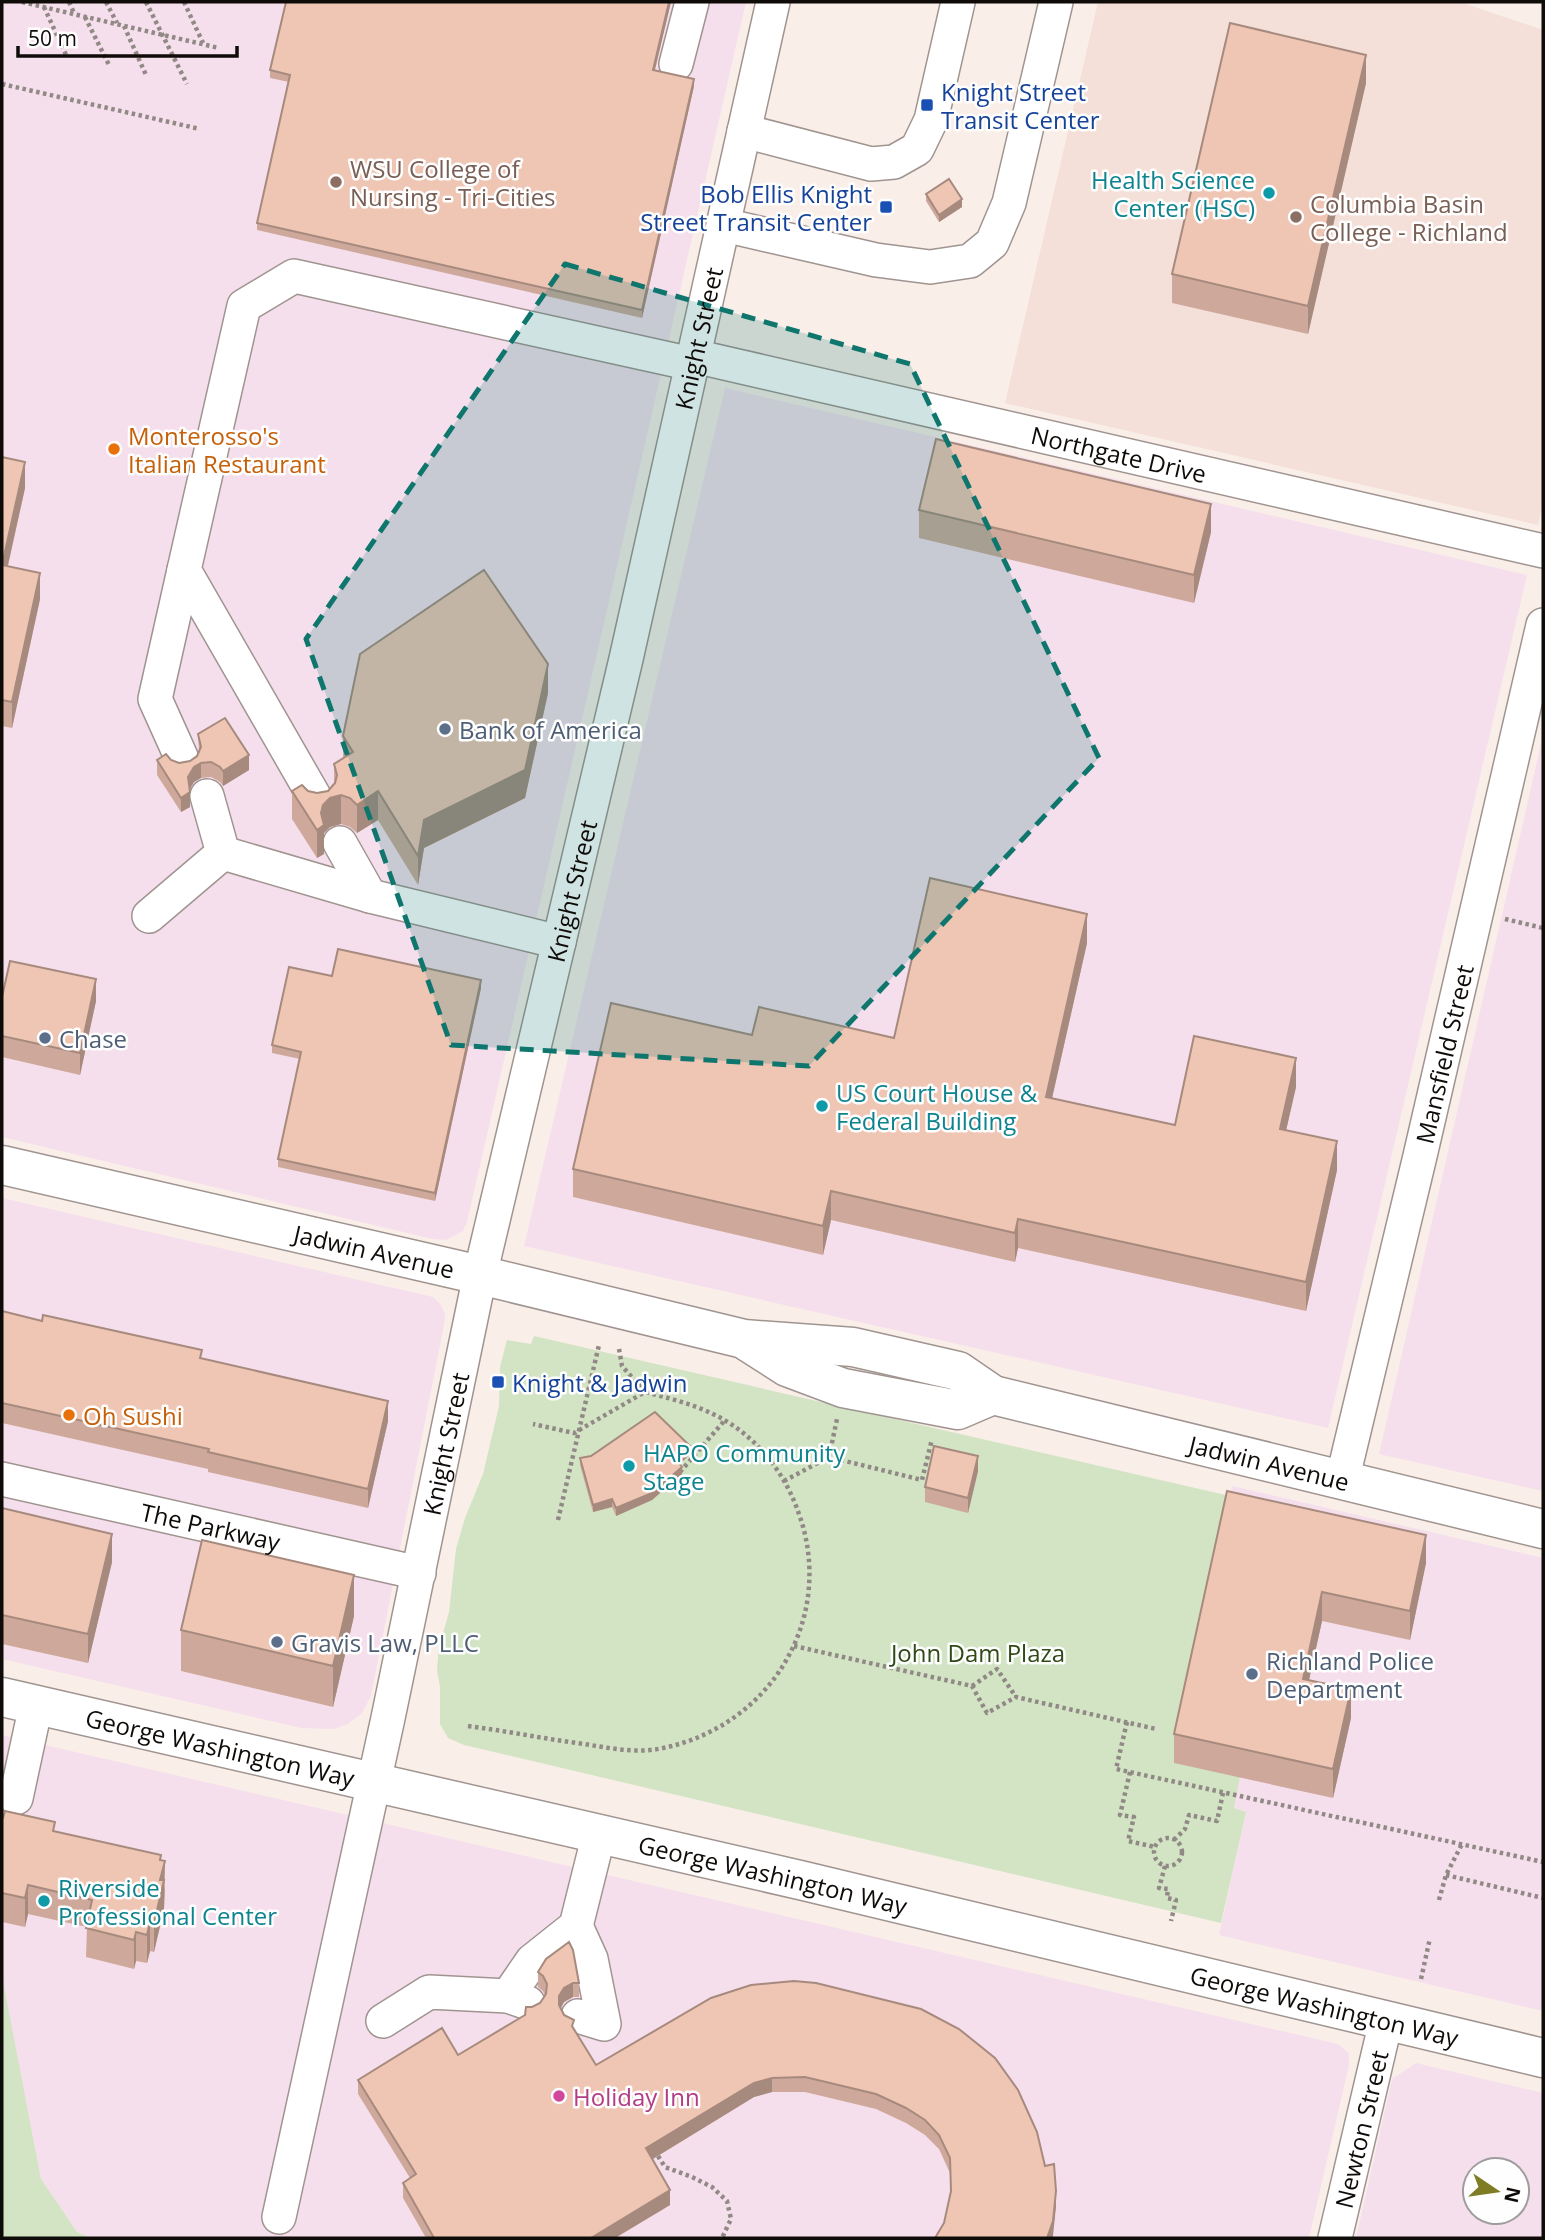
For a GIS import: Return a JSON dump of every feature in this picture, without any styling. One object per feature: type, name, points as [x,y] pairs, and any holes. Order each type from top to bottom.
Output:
[{"type":"main road","name":"Jadwin Avenue","points":[[2,1165],[744,1339],[787,1367],[843,1388],[958,1410],[993,1395],[1543,1529]]},
{"type":"main road","name":"George Washington Way","points":[[19,1701],[857,1893],[1543,2058]]},
{"type":"street","points":[[676,64],[692,2]]},
{"type":"street","name":"Knight Street","points":[[279,2217],[419,1573],[480,1275],[693,360],[773,2]]},
{"type":"street","points":[[744,131],[870,164],[894,162],[918,149],[931,120],[958,2]]},
{"type":"street","points":[[724,225],[876,260],[930,267],[970,261],[992,243],[1009,203],[1056,2]]},
{"type":"street","name":"Northgate Drive","points":[[182,759],[155,699],[244,306],[294,276],[693,360],[1543,551]]},
{"type":"street","points":[[184,570],[318,803]]},
{"type":"street","name":"Mansfield Street","points":[[1342,1481],[1543,625]]},
{"type":"street","points":[[207,796],[223,853]]},
{"type":"street","points":[[340,844],[370,896]]},
{"type":"street","points":[[223,853],[370,896],[559,942]]},
{"type":"street","points":[[149,916],[223,853]]},
{"type":"street","name":"The Parkway","points":[[2,1479],[419,1573]]},
{"type":"street","points":[[16,1798],[19,1701]]},
{"type":"street","points":[[383,2021],[429,1992],[519,2000],[532,1961],[576,1926],[599,1834]]},
{"type":"street","points":[[576,1926],[591,1959],[591,2020]]},
{"type":"street","name":"Newton Street","points":[[1335,2238],[1386,2021]]},
{"type":"path","points":[[22,2],[219,48]]},
{"type":"path","points":[[69,2],[74,14]]},
{"type":"path","points":[[106,2],[146,75]]},
{"type":"path","points":[[146,2],[187,84]]},
{"type":"path","points":[[184,2],[203,44]]},
{"type":"path","points":[[44,7],[68,57]]},
{"type":"path","points":[[85,16],[110,67]]},
{"type":"path","points":[[2,84],[200,129]]},
{"type":"path","points":[[1477,913],[1543,928]]},
{"type":"path","points":[[558,1520],[599,1345]]},
{"type":"path","points":[[468,1726],[617,1750],[662,1749],[709,1733],[754,1702],[770,1685],[793,1646],[807,1607],[809,1555],[806,1533],[784,1481],[759,1448],[725,1419],[687,1402],[645,1392],[622,1366],[619,1349]]},
{"type":"path","points":[[533,1424],[574,1433],[645,1392]]},
{"type":"path","points":[[680,1472],[725,1419]]},
{"type":"path","points":[[784,1481],[829,1457],[922,1479],[933,1435]]},
{"type":"path","points":[[793,1646],[972,1686],[997,1669],[1016,1696],[1156,1729]]},
{"type":"path","points":[[972,1686],[987,1713],[1016,1696]]},
{"type":"path","points":[[1127,1722],[1116,1769],[1543,1862]]},
{"type":"path","points":[[1130,1772],[1120,1815],[1134,1817],[1128,1841],[1155,1847]]},
{"type":"path","points":[[1174,1840],[1185,1829],[1189,1815],[1217,1821],[1223,1793]]},
{"type":"path","points":[[1165,1838],[1174,1840],[1181,1850],[1180,1859],[1174,1865],[1165,1866],[1156,1859],[1155,1847],[1165,1838]]},
{"type":"path","points":[[1439,1900],[1446,1875],[1462,1844]]},
{"type":"path","points":[[1165,1866],[1159,1888],[1168,1889],[1167,1898],[1175,1900],[1171,1922]]},
{"type":"path","points":[[1446,1875],[1543,1898]]},
{"type":"path","points":[[1421,1979],[1430,1938]]},
{"type":"path","points":[[658,2156],[665,2167],[712,2187],[727,2201],[731,2220],[722,2238]]},
{"type":"highlighted area","points":[[565,264],[910,364],[1099,758],[809,1066],[451,1045],[306,639]]},
{"type":"shaded area","points":[[2,2],[746,2],[467,1222],[463,1231],[446,1240],[2,1137]]},
{"type":"shaded area","name":"Columbia Basin College - Richland","points":[[1098,2],[1460,2],[1543,30],[1543,502],[1538,525],[1005,403]]},
{"type":"shaded area","points":[[725,388],[1527,575],[1328,1428],[524,1246]]},
{"type":"shaded area","points":[[1543,735],[1543,1491],[1379,1454]]},
{"type":"shaded area","points":[[2,1198],[433,1297],[441,1305],[445,1314],[444,1325],[371,1696],[362,1713],[348,1724],[333,1729],[301,1728],[2,1659]]},
{"type":"shaded area","points":[[1232,1486],[1543,1558],[1543,2011],[1219,1935],[1246,1812],[1234,1808],[1240,1778],[1174,1763]]},
{"type":"shaded area","points":[[2,1735],[1338,2044],[1349,2053],[1349,2065],[1309,2238],[90,2238],[77,2232],[41,2179],[2,1975]]},
{"type":"shaded area","points":[[1416,2063],[1543,2093],[1543,2238],[1356,2238],[1392,2079]]},
{"type":"green space","name":"John Dam Plaza","points":[[534,1336],[1230,1496],[1175,1763],[1240,1777],[1234,1808],[1246,1812],[1221,1923],[464,1745],[448,1738],[440,1724],[437,1670],[439,1647],[449,1612],[456,1549],[483,1474],[499,1406],[500,1367],[507,1340],[531,1344]]},
{"type":"green space","points":[[2,1975],[41,2179],[77,2232],[90,2238],[2,2238]]},
{"type":"building","points":[[286,2],[669,2],[653,70],[694,79],[642,310],[257,223],[290,75],[270,70]]},
{"type":"building","name":"Health Science Center (HSC)","points":[[1230,23],[1366,55],[1308,306],[1172,274]]},
{"type":"building","points":[[949,179],[962,199],[939,215],[926,194]]},
{"type":"building","points":[[936,439],[1211,504],[1194,575],[919,510]]},
{"type":"building","points":[[2,457],[25,462],[2,565]]},
{"type":"building","points":[[2,565],[40,573],[12,702],[2,700]]},
{"type":"building","name":"Bank of America","points":[[484,570],[548,664],[525,770],[424,820],[418,856],[378,791],[357,805],[350,798],[341,795],[330,798],[323,805],[321,813],[324,825],[317,830],[292,791],[302,785],[308,791],[328,791],[335,783],[337,775],[334,764],[353,752],[343,736],[360,654]]},
{"type":"building","points":[[225,718],[249,755],[223,771],[211,762],[194,767],[188,777],[190,792],[181,798],[157,760],[166,754],[179,763],[190,761],[197,756],[201,747],[198,734]]},
{"type":"building","name":"US Court House & Federal Building","points":[[930,878],[1087,914],[1046,1097],[1175,1125],[1194,1036],[1296,1058],[1280,1129],[1337,1141],[1306,1282],[1018,1219],[1015,1233],[831,1191],[823,1226],[573,1169],[611,1003],[752,1035],[759,1007],[894,1038]]},
{"type":"building","points":[[338,949],[481,980],[435,1193],[278,1159],[301,1052],[272,1045],[289,967],[332,976]]},
{"type":"building","name":"Chase","points":[[10,961],[96,979],[80,1053],[2,1036],[2,997]]},
{"type":"building","points":[[2,1311],[42,1321],[43,1315],[202,1350],[200,1358],[388,1401],[368,1489],[208,1452],[209,1449],[2,1403]]},
{"type":"building","name":"HAPO Community Stage","points":[[655,1412],[690,1446],[677,1460],[682,1467],[652,1493],[616,1508],[612,1499],[593,1505],[580,1458],[591,1456]]},
{"type":"building","points":[[934,1446],[978,1456],[968,1498],[925,1487]]},
{"type":"building","name":"Richland Police Department","points":[[1227,1491],[1426,1535],[1410,1611],[1322,1592],[1303,1679],[1351,1689],[1333,1769],[1174,1734]]},
{"type":"building","points":[[2,1508],[112,1534],[88,1634],[2,1615]]},
{"type":"building","points":[[202,1540],[354,1575],[333,1666],[181,1630]]},
{"type":"building","points":[[5,1811],[55,1822],[53,1831],[161,1855],[160,1860],[165,1861],[160,1880],[164,1880],[154,1923],[150,1922],[147,1935],[136,1932],[134,1940],[86,1928],[92,1900],[28,1885],[25,1898],[2,1893],[2,1818]]},
{"type":"building","name":"Holiday Inn","points":[[569,1942],[579,1983],[564,1988],[559,1996],[559,2005],[564,2015],[574,2020],[572,2026],[596,2065],[711,1998],[751,1985],[794,1981],[816,1983],[921,2009],[959,2029],[995,2058],[1018,2090],[1037,2132],[1045,2166],[1054,2164],[1056,2191],[1053,2221],[1047,2238],[935,2238],[944,2223],[951,2191],[950,2158],[939,2135],[925,2120],[876,2094],[805,2077],[772,2078],[754,2083],[646,2148],[670,2190],[591,2238],[434,2238],[403,2183],[416,2174],[358,2080],[442,2028],[458,2055],[525,2015],[526,2007],[540,2003],[546,1994],[547,1984],[538,1972],[546,1959]]},
{"type":"place","name":"Knight Street Transit Center","points":[[927,105]]},
{"type":"place","name":"WSU College of Nursing - Tri-Cities","points":[[336,182]]},
{"type":"place","name":"Health Science Center (HSC)","points":[[1269,193]]},
{"type":"place","name":"Bob Ellis Knight Street Transit Center","points":[[886,207]]},
{"type":"place","name":"Columbia Basin College - Richland","points":[[1296,217]]},
{"type":"place","name":"Monterosso's Italian Restaurant","points":[[114,449]]},
{"type":"place","name":"Bank of America","points":[[445,729]]},
{"type":"place","name":"Chase","points":[[45,1038]]},
{"type":"place","name":"US Court House & Federal Building","points":[[822,1106]]},
{"type":"place","name":"Knight & Jadwin","points":[[498,1382]]},
{"type":"place","name":"Oh Sushi","points":[[69,1415]]},
{"type":"place","name":"HAPO Community Stage","points":[[629,1466]]},
{"type":"place","name":"Gravis Law, PLLC","points":[[277,1642]]},
{"type":"place","name":"Richland Police Department","points":[[1252,1674]]},
{"type":"place","name":"Riverside Professional Center","points":[[44,1901]]},
{"type":"place","name":"Holiday Inn","points":[[559,2096]]}]
